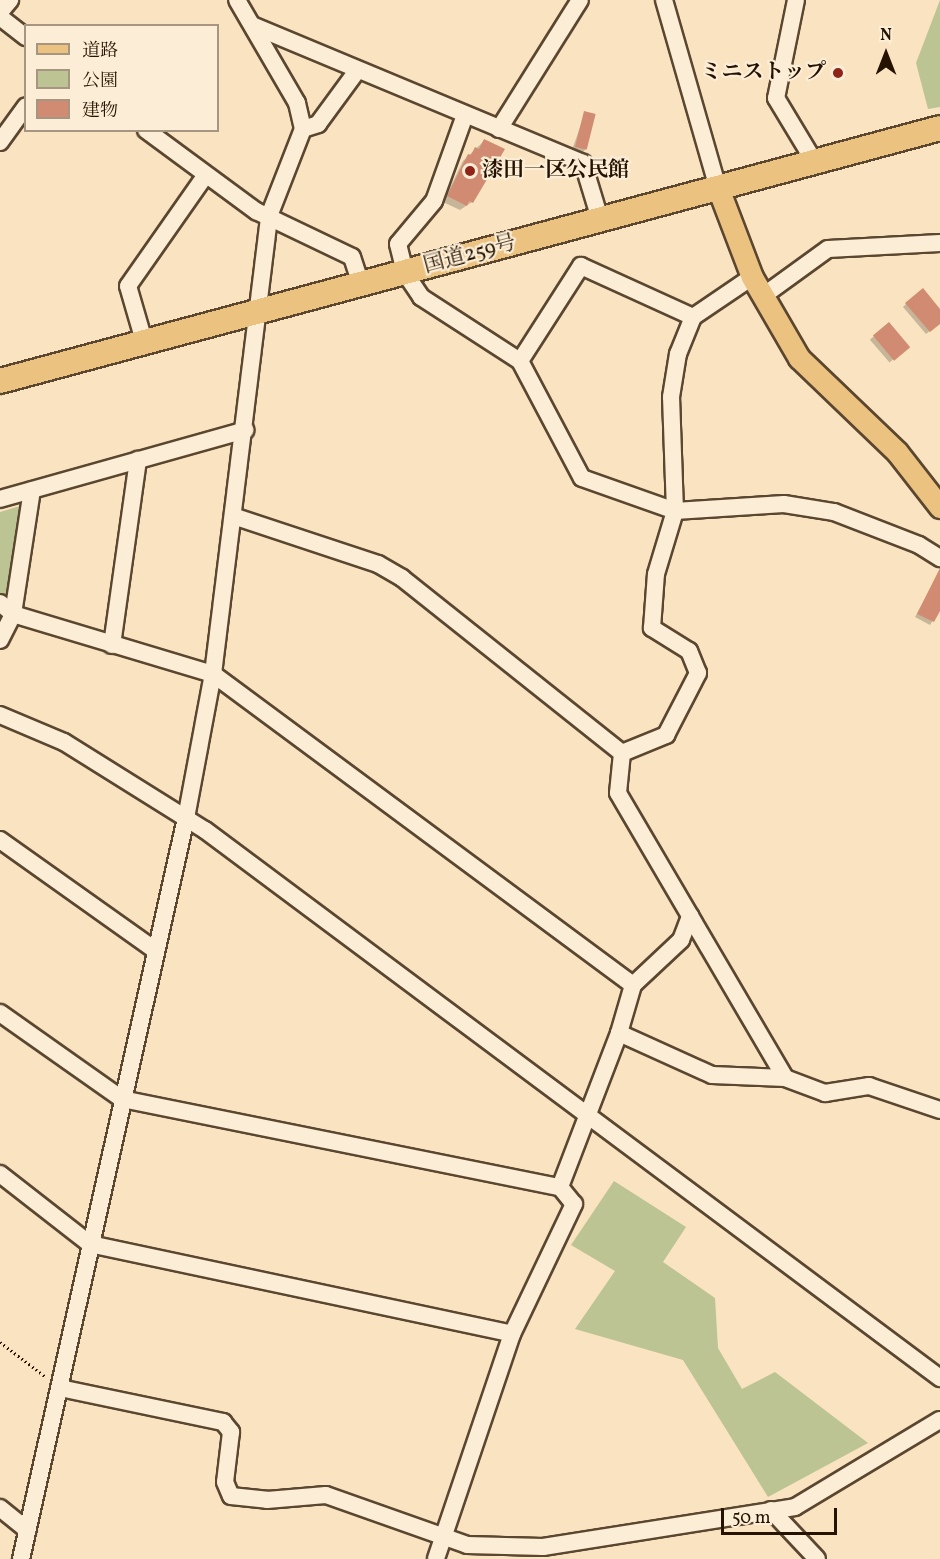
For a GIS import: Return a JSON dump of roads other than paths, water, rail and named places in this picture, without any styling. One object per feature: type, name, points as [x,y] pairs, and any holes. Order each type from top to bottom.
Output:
[{"type":"highway","name":"国道259号","points":[[0,381],[940,128]]},
{"type":"main road","points":[[718,188],[752,277],[799,358],[897,452],[940,507]]},
{"type":"street","points":[[0,12],[10,0]]},
{"type":"street","points":[[21,1559],[186,818],[213,674],[260,312],[269,216],[303,129],[297,104],[237,0]]},
{"type":"street","points":[[499,129],[580,0]]},
{"type":"street","points":[[664,0],[718,188]]},
{"type":"street","points":[[796,0],[776,98],[814,161]]},
{"type":"street","points":[[0,17],[24,36]]},
{"type":"street","points":[[254,26],[357,71],[583,163],[600,219]]},
{"type":"street","points":[[303,129],[318,124],[357,71]]},
{"type":"street","points":[[0,142],[24,109]]},
{"type":"street","points":[[465,115],[434,201],[398,244],[405,273],[421,297],[520,361],[582,477],[675,511],[784,504],[834,512],[919,545],[940,558]]},
{"type":"street","points":[[149,132],[205,176],[269,216],[352,257],[361,285]]},
{"type":"street","points":[[144,341],[128,286],[205,176]]},
{"type":"street","points":[[763,296],[828,249],[940,243]]},
{"type":"street","points":[[520,361],[581,266],[693,317]]},
{"type":"street","points":[[622,753],[666,735],[698,673],[689,651],[652,628],[656,574],[675,511],[671,397],[678,354],[693,317],[752,277]]},
{"type":"street","points":[[0,499],[245,430]]},
{"type":"street","points":[[112,645],[138,460]]},
{"type":"street","points":[[0,640],[32,490]]},
{"type":"street","points":[[233,516],[378,564],[622,753]]},
{"type":"street","points":[[7,608],[112,645],[213,674],[633,985]]},
{"type":"street","points":[[0,715],[64,742],[186,818],[940,1378]]},
{"type":"street","points":[[622,753],[618,793],[784,1078]]},
{"type":"street","points":[[0,840],[156,951]]},
{"type":"street","points":[[560,1187],[589,1117],[619,1033],[633,985],[681,940],[690,916]]},
{"type":"street","points":[[0,1013],[122,1099],[560,1187],[574,1204],[512,1334],[436,1559]]},
{"type":"street","points":[[619,1033],[712,1075],[784,1078],[825,1093],[869,1086],[940,1110]]},
{"type":"street","points":[[0,1174],[90,1244],[512,1334]]},
{"type":"street","points":[[60,1388],[223,1422],[231,1432],[225,1482],[231,1496],[267,1500],[326,1496],[467,1545],[547,1553],[795,1507],[940,1420]]},
{"type":"street","points":[[0,1508],[27,1530]]},
{"type":"street","points":[[771,1510],[817,1559]]},
{"type":"place","name":"ミニストップ","points":[[838,73]]},
{"type":"place","name":"漆田一区公民館","points":[[470,171]]}]
